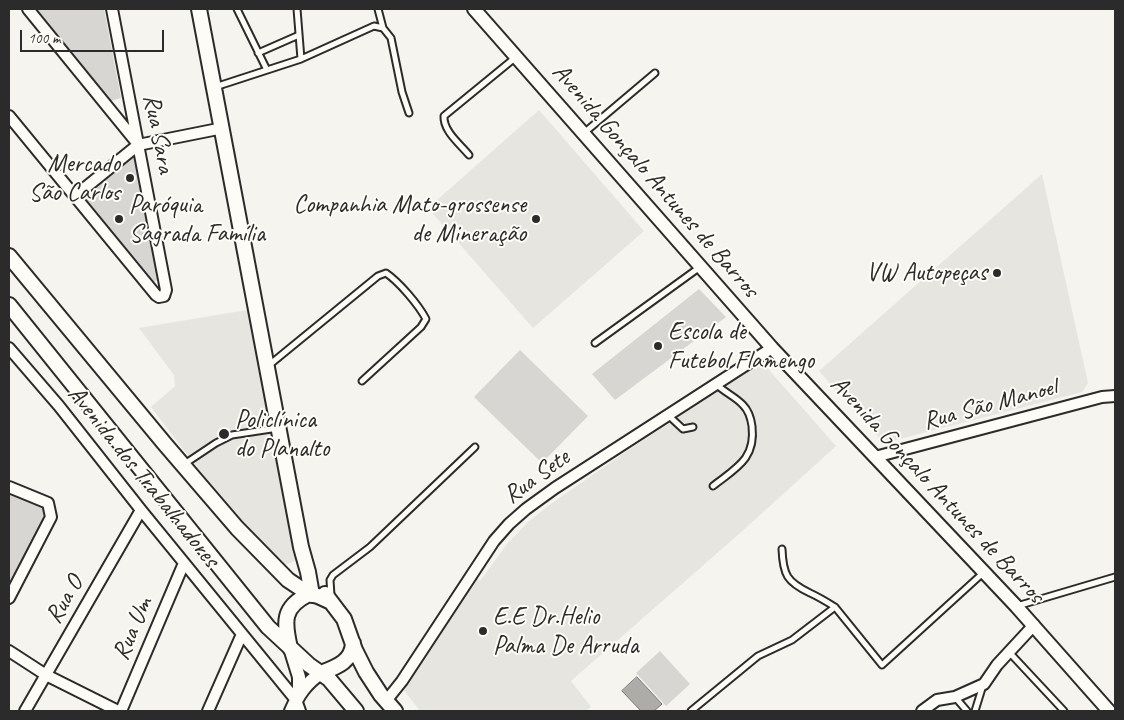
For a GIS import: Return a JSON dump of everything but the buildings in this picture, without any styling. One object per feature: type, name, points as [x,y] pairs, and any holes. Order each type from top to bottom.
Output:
[{"type":"main road","points":[[199,9],[301,547],[308,572],[310,594]]},
{"type":"main road","points":[[9,256],[237,528],[288,580],[310,594],[331,602]]},
{"type":"main road","points":[[9,305],[268,627],[335,686],[356,711]]},
{"type":"main road","points":[[301,547],[318,584],[344,619],[363,668],[391,706]]},
{"type":"main road","points":[[290,648],[287,629],[288,612],[294,603],[310,594]]},
{"type":"main road","points":[[321,673],[346,660],[351,654],[353,643]]},
{"type":"street","points":[[28,9],[138,145]]},
{"type":"street","name":"Rua Sara","points":[[75,196],[156,295],[164,296],[166,290],[112,9]]},
{"type":"street","name":"Avenida Gonçalo Antunes de Barros","points":[[474,9],[772,348],[1034,625],[1108,711]]},
{"type":"street","points":[[10,119],[75,196],[138,145],[223,128]]},
{"type":"street","name":"Avenida dos Trabalhadores","points":[[9,348],[59,406],[297,704]]},
{"type":"street","name":"Rua Sete","points":[[391,706],[402,681],[479,562],[508,524],[555,488],[772,348]]},
{"type":"street","name":"Rua São Manoel","points":[[875,457],[1102,397],[1115,396]]},
{"type":"street","points":[[9,487],[48,503],[51,517],[9,598]]},
{"type":"street","name":"Rua O","points":[[25,711],[141,510]]},
{"type":"street","name":"Rua Um","points":[[120,711],[184,563]]},
{"type":"street","points":[[922,711],[937,700],[955,697],[984,684],[1008,652],[1034,625]]},
{"type":"street","points":[[208,711],[242,634]]},
{"type":"street","points":[[290,648],[299,677],[297,704]]},
{"type":"street","points":[[9,651],[46,675],[120,711]]},
{"type":"street","points":[[297,704],[310,681],[321,673]]},
{"type":"lane","points":[[237,9],[267,70]]},
{"type":"lane","points":[[297,9],[301,59]]},
{"type":"lane","points":[[378,9],[383,28],[391,38],[402,92],[409,113]]},
{"type":"lane","points":[[214,87],[301,59],[366,28],[374,26],[383,28]]},
{"type":"lane","points":[[258,53],[299,35]]},
{"type":"lane","points":[[470,155],[447,128],[444,116],[516,56]]},
{"type":"lane","points":[[584,134],[655,73]]},
{"type":"lane","points":[[595,343],[700,266]]},
{"type":"lane","points":[[267,366],[378,276],[386,273],[398,284],[426,318],[422,327],[362,381]]},
{"type":"lane","points":[[713,486],[743,463],[749,455],[754,437],[748,412],[743,405],[716,384]]},
{"type":"lane","points":[[668,415],[679,427],[686,429],[693,427]]},
{"type":"lane","points":[[183,465],[216,443],[232,436],[279,428]]},
{"type":"lane","points":[[331,602],[330,580],[333,575],[370,547],[475,448]]},
{"type":"lane","points":[[782,549],[784,570],[788,578],[801,589],[835,607],[882,665],[984,572]]},
{"type":"lane","points":[[1016,606],[1115,577]]},
{"type":"lane","points":[[692,711],[758,656],[792,640],[835,607]]},
{"type":"lane","points":[[1008,652],[1064,711]]},
{"type":"lane","points":[[975,711],[984,684]]},
{"type":"lane","points":[[955,697],[968,711]]},
{"type":"shaded area","points":[[34,9],[104,9],[121,98],[111,101]]},
{"type":"shaded area","name":"Companhia Mato-grossense de Mineração","points":[[539,110],[644,231],[533,328],[428,208]]},
{"type":"shaded area","points":[[131,156],[135,158],[158,277],[154,282],[80,198]]},
{"type":"shaded area","name":"VW Autopeças","points":[[1042,174],[1088,383],[1082,392],[884,443],[819,371]]},
{"type":"shaded area","name":"Escola de Futebol Flamengo","points":[[699,289],[726,317],[615,400],[592,374]]},
{"type":"shaded area","name":"Policlínica do Planalto","points":[[253,309],[300,558],[288,564],[283,564],[276,560],[193,462],[151,407],[175,386],[174,375],[139,328]]},
{"type":"shaded area","points":[[520,350],[588,416],[542,463],[474,397]]},
{"type":"shaded area","points":[[762,362],[836,446],[571,681],[591,707],[586,711],[420,711],[403,689],[476,577],[480,581],[507,544],[528,522],[624,453]]},
{"type":"shaded area","points":[[9,491],[42,504],[46,516],[9,588]]},
{"type":"shaded area","points":[[660,651],[690,684],[666,706],[636,673]]},
{"type":"shaded area","points":[[637,677],[662,704],[654,711],[641,711],[622,691]]},
{"type":"place","name":"Mercado São Carlos","points":[[130,178]]},
{"type":"place","name":"Paróquia Sagrada Família","points":[[119,219]]},
{"type":"place","name":"Companhia Mato-grossense de Mineração","points":[[536,219]]},
{"type":"place","name":"VW Autopeças","points":[[997,273]]},
{"type":"place","name":"Escola de Futebol Flamengo","points":[[658,346]]},
{"type":"place","name":"Policlínica do Planalto","points":[[224,434]]},
{"type":"place","name":"E.E Dr.Helio Palma De Arruda","points":[[483,631]]}]
